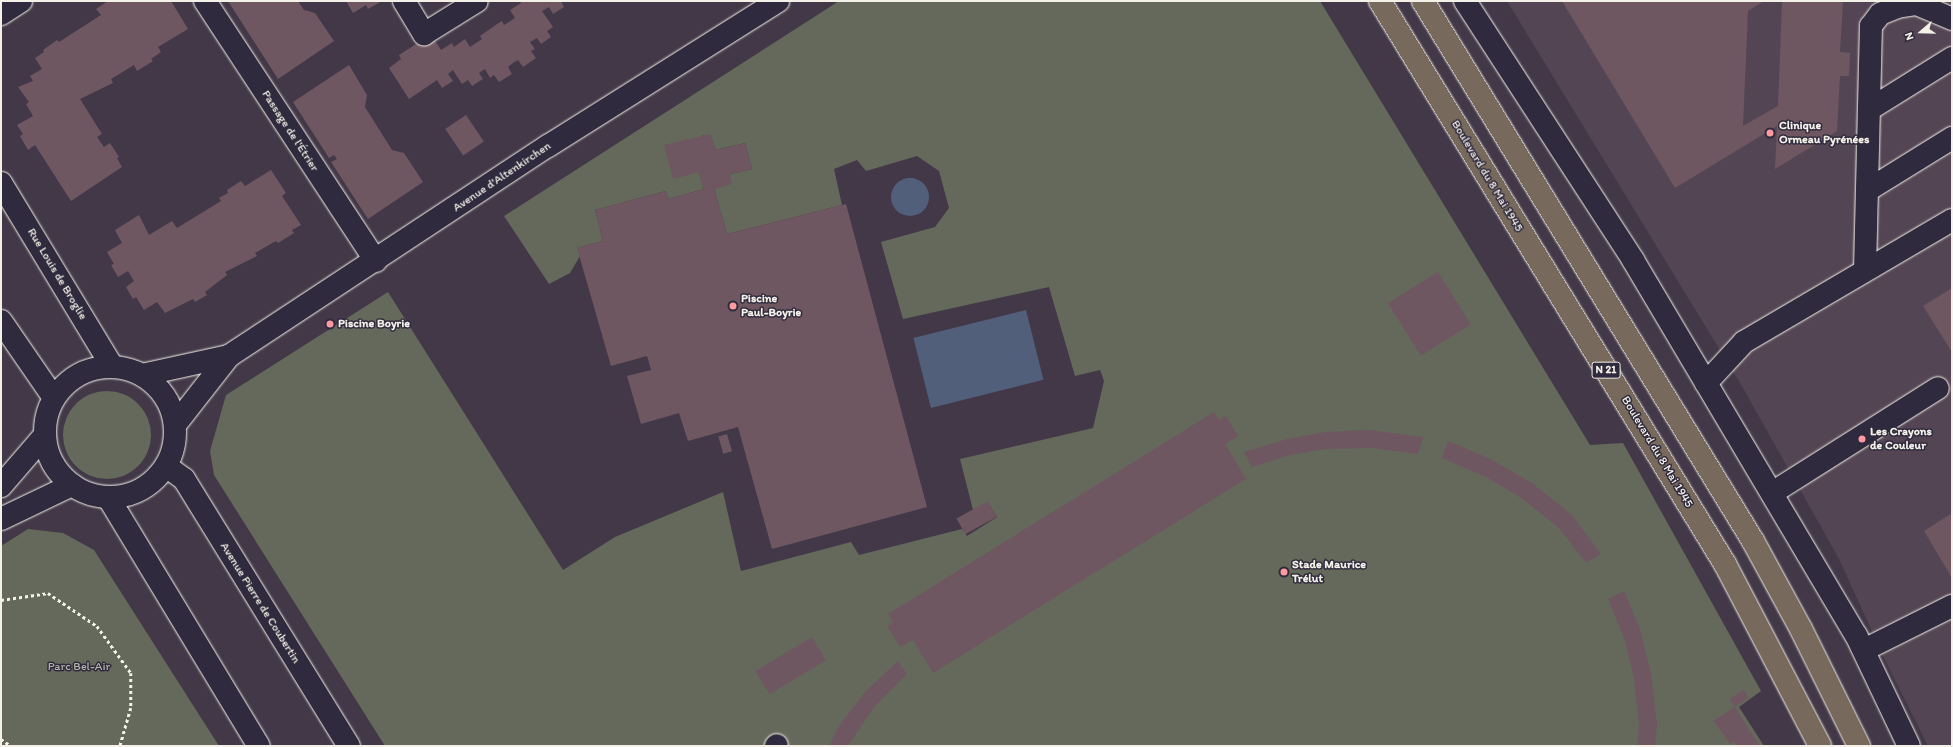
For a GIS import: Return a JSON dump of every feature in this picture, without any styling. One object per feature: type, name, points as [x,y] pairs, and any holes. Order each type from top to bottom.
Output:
[{"type":"main road","name":"Boulevard du 8 Mai 1945","points":[[1380,1],[1725,564],[1820,746]]},
{"type":"main road","points":[[1423,1],[1753,541],[1805,635],[1859,746]]},
{"type":"street","points":[[1,14],[21,1]]},
{"type":"street","name":"Passage de l'Étrier","points":[[205,1],[376,261]]},
{"type":"street","points":[[404,1],[424,34],[477,1]]},
{"type":"street","name":"Avenue d'Altenkirchen","points":[[175,426],[229,356],[376,261],[548,146],[778,1]]},
{"type":"street","points":[[1465,1],[1633,260],[1772,493],[1864,650],[1909,746]]},
{"type":"street","points":[[1866,270],[1871,26],[1880,14],[1896,7],[1917,4],[1952,19]]},
{"type":"street","points":[[1870,108],[1952,58]]},
{"type":"street","points":[[1868,190],[1952,138]]},
{"type":"street","name":"Rue Louis de Broglie","points":[[1,183],[112,366]]},
{"type":"street","points":[[1706,383],[1744,342],[1952,220]]},
{"type":"street","points":[[1,321],[54,398]]},
{"type":"street","name":"Avenue d'Altenkirchen","points":[[142,375],[229,356]]},
{"type":"street","points":[[112,366],[128,369],[142,375],[158,388],[170,406],[175,426],[173,446],[166,466],[141,489],[125,495],[108,497],[90,494],[72,485],[58,471],[48,454],[45,435],[46,416],[54,398],[65,384],[78,374],[95,368],[112,366]]},
{"type":"street","points":[[1772,493],[1938,388]]},
{"type":"street","points":[[1,486],[45,435]]},
{"type":"street","name":"Avenue Pierre de Coubertin","points":[[166,466],[184,479],[349,746]]},
{"type":"street","points":[[1,519],[72,485]]},
{"type":"street","points":[[108,497],[259,746]]},
{"type":"street","points":[[1864,650],[1952,606]]},
{"type":"path","points":[[1,600],[48,593],[97,626],[130,672],[131,708],[120,746]]},
{"type":"path","points":[[1,739],[10,746]]},
{"type":"shaded area","name":"Clinique Ormeau Pyrénées","points":[[1507,1],[1952,1],[1952,746],[1928,746],[1886,662],[1839,559],[1743,388]]},
{"type":"green space","points":[[839,1],[1320,1],[1590,445],[1623,443],[1761,691],[1739,707],[1764,746],[385,746],[214,475],[210,451],[226,395],[388,292],[563,570],[615,537],[723,492],[741,571],[851,542],[859,555],[962,529],[967,536],[997,517],[988,502],[973,510],[960,459],[1093,428],[1104,381],[1100,370],[1075,376],[1049,287],[903,319],[881,242],[935,227],[949,208],[939,171],[917,156],[866,171],[857,160],[834,169],[842,205],[727,234],[714,189],[730,174],[752,169],[745,143],[716,150],[710,135],[701,136],[699,172],[704,189],[668,199],[666,191],[595,210],[603,241],[577,248],[580,256],[570,273],[549,284],[504,216]]},
{"type":"green space","points":[[107,391],[124,395],[138,404],[147,418],[151,435],[147,452],[138,466],[124,475],[107,479],[90,475],[76,466],[67,452],[63,435],[67,418],[76,404],[90,395]]},
{"type":"green space","name":"Parc Bel-Air","points":[[28,529],[63,533],[94,550],[219,746],[1,746],[1,546]]},
{"type":"water","points":[[910,178],[920,181],[926,187],[929,197],[926,207],[920,213],[910,216],[900,213],[894,207],[891,197],[894,187],[900,181]]},
{"type":"water","points":[[1026,310],[1043,380],[931,408],[913,338]]},
{"type":"building","points":[[108,1],[171,1],[188,29],[158,47],[161,52],[151,59],[153,61],[137,71],[134,65],[111,79],[113,83],[80,99],[102,134],[97,137],[104,147],[110,143],[119,157],[117,158],[122,167],[71,201],[35,145],[28,150],[20,136],[23,134],[17,125],[33,116],[26,104],[29,102],[18,87],[33,81],[30,76],[42,69],[35,58],[44,52],[43,50],[57,40],[59,42],[101,15],[96,9]]},
{"type":"building","points":[[228,1],[298,1],[304,10],[315,13],[334,41],[278,79]]},
{"type":"building","points":[[346,1],[382,1],[368,9],[366,5],[353,13]]},
{"type":"building","points":[[520,1],[561,1],[564,7],[553,14],[549,7],[542,11],[553,27],[547,31],[551,37],[541,44],[537,38],[530,42],[535,49],[531,51],[536,58],[523,67],[518,60],[513,63],[508,67],[512,74],[499,82],[494,75],[490,78],[485,69],[479,73],[483,79],[472,86],[468,80],[462,84],[453,70],[448,74],[453,81],[442,88],[437,80],[409,99],[389,68],[401,59],[399,55],[421,41],[423,45],[434,39],[441,50],[452,43],[454,47],[465,39],[470,47],[482,39],[480,36],[497,24],[502,21],[504,25],[515,18],[510,10],[521,3]]},
{"type":"building","points":[[1562,1],[1764,1],[1748,11],[1743,126],[1778,106],[1782,1],[1843,1],[1840,52],[1850,53],[1849,76],[1840,76],[1837,131],[1775,169],[1777,126],[1675,188]]},
{"type":"building","points":[[349,65],[367,95],[365,107],[392,150],[404,153],[423,182],[368,219],[331,162],[337,159],[334,155],[329,158],[293,102]]},
{"type":"building","points":[[466,115],[484,142],[463,156],[445,129]]},
{"type":"building","name":"Piscine Paul-Boyrie","points":[[710,134],[716,150],[745,143],[752,169],[730,174],[732,184],[714,189],[727,234],[846,204],[927,507],[772,549],[738,427],[688,441],[679,413],[641,424],[627,376],[651,370],[647,356],[611,366],[577,248],[603,241],[595,210],[666,191],[668,199],[704,189],[699,172],[673,179],[664,145]]},
{"type":"building","points":[[271,170],[286,193],[282,196],[301,225],[292,230],[294,233],[278,243],[276,241],[255,253],[257,256],[225,272],[227,275],[205,292],[207,295],[195,302],[193,299],[165,313],[157,302],[144,310],[136,297],[133,299],[126,287],[134,281],[128,271],[118,277],[111,265],[114,264],[107,252],[122,243],[115,230],[139,215],[149,235],[172,221],[177,228],[221,201],[219,198],[228,193],[227,190],[241,181],[245,186]]},
{"type":"building","points":[[1438,272],[1471,325],[1421,356],[1388,303]]},
{"type":"building","points":[[1952,288],[1952,352],[1923,306]]},
{"type":"building","points":[[1214,412],[1219,420],[1226,416],[1238,436],[1225,444],[1246,479],[933,673],[913,640],[900,647],[887,626],[893,622],[888,614]]},
{"type":"building","points":[[1370,430],[1423,437],[1418,454],[1371,448],[1326,449],[1290,455],[1252,467],[1244,452],[1287,439],[1325,432]]},
{"type":"building","points":[[727,434],[732,451],[723,454],[718,436]]},
{"type":"building","points":[[1448,441],[1490,459],[1532,483],[1572,515],[1601,554],[1586,563],[1559,528],[1523,499],[1486,477],[1442,458]]},
{"type":"building","points":[[988,501],[997,517],[965,534],[957,518]]},
{"type":"building","points":[[1952,513],[1952,578],[1924,531]]},
{"type":"building","points":[[1624,591],[1640,629],[1651,674],[1657,724],[1655,746],[1637,746],[1639,726],[1634,679],[1624,638],[1608,599]]},
{"type":"building","points":[[812,637],[826,660],[769,694],[755,671]]},
{"type":"building","points":[[898,661],[907,674],[874,707],[848,746],[829,746],[839,726],[865,692]]},
{"type":"building","points":[[1744,690],[1749,698],[1734,707],[1730,699]]},
{"type":"building","points":[[1735,707],[1760,746],[1737,746],[1734,742],[1730,744],[1713,721]]},
{"type":"place","name":"Clinique Ormeau Pyrénées","points":[[1770,133]]},
{"type":"place","name":"Piscine Paul-Boyrie","points":[[733,306]]},
{"type":"place","name":"Piscine Boyrie","points":[[330,324]]},
{"type":"place","name":"Les Crayons de Couleur","points":[[1862,439]]},
{"type":"place","name":"Stade Maurice Trélut","points":[[1284,572]]}]
